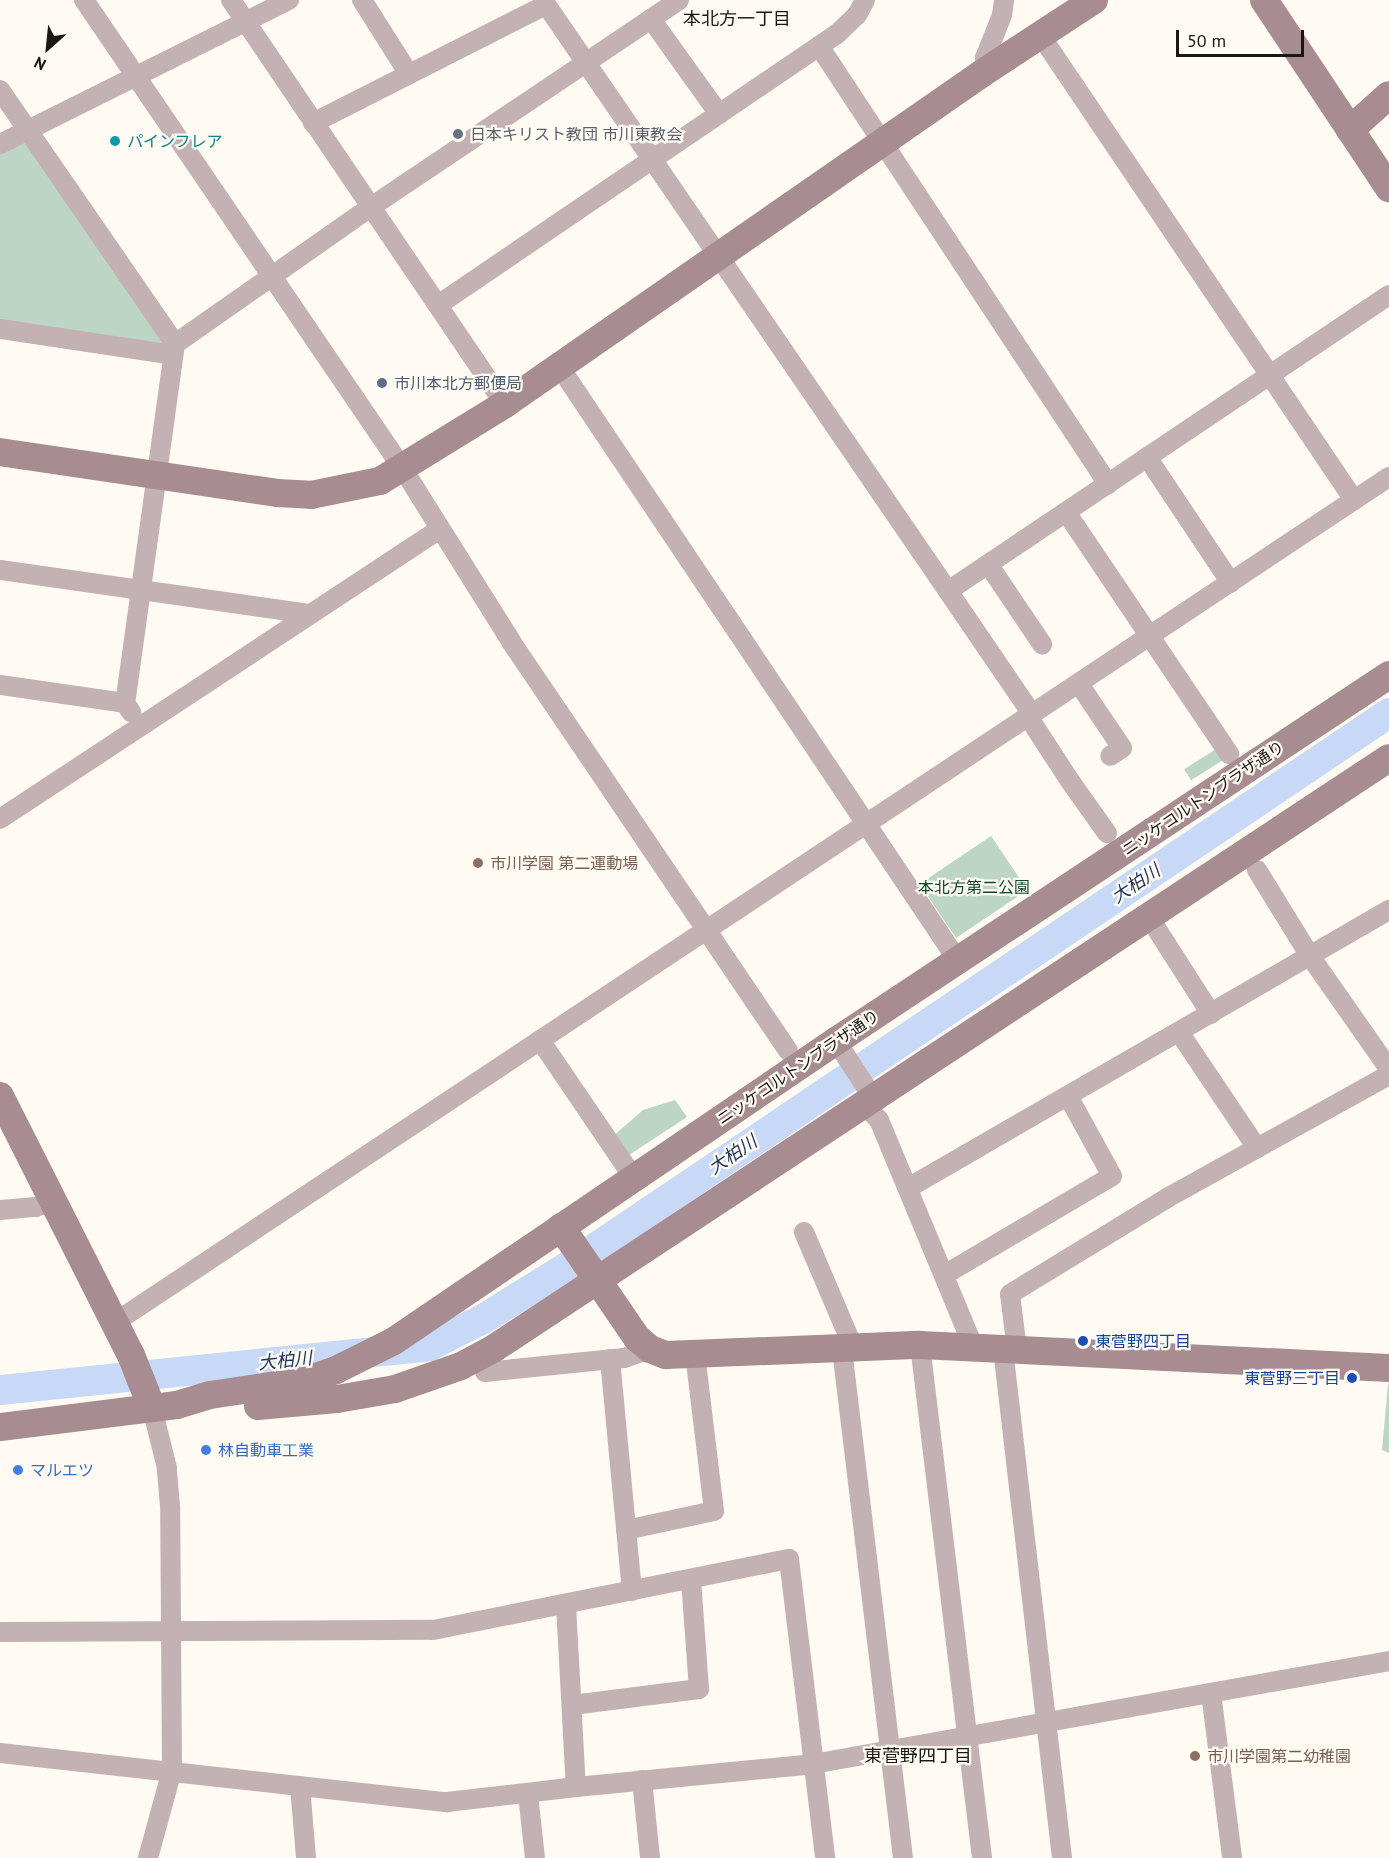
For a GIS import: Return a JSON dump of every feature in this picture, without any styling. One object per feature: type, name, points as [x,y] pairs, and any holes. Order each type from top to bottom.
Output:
[{"type":"street","points":[[84,0],[403,469],[512,643],[788,1050]]},
{"type":"street","points":[[231,0],[505,404]]},
{"type":"street","points":[[0,144],[289,0]]},
{"type":"street","points":[[362,0],[410,74]]},
{"type":"street","points":[[0,329],[174,350],[371,207],[679,0]]},
{"type":"street","points":[[438,305],[819,46],[857,15],[865,0]]},
{"type":"street","points":[[991,68],[985,58],[995,36],[1004,0]]},
{"type":"street","points":[[0,452],[277,493],[311,495],[380,481],[403,469],[505,404],[718,255],[1094,0]]},
{"type":"street","points":[[1264,0],[1389,188]]},
{"type":"street","points":[[313,123],[544,2],[1032,714],[1031,721],[1107,833]]},
{"type":"street","points":[[651,19],[719,114]]},
{"type":"street","points":[[1041,36],[1268,376],[1354,500]]},
{"type":"street","points":[[819,46],[1108,484]]},
{"type":"street","points":[[0,90],[174,350],[125,703],[142,726]]},
{"type":"street","points":[[1350,130],[1389,95]]},
{"type":"street","points":[[948,591],[1389,296]]},
{"type":"street","points":[[559,366],[958,961]]},
{"type":"street","points":[[1147,457],[1231,583]]},
{"type":"street","points":[[114,1323],[1354,500],[1386,485]]},
{"type":"street","points":[[1066,512],[1229,754]]},
{"type":"street","points":[[0,819],[440,529]]},
{"type":"street","points":[[988,564],[1042,644]]},
{"type":"street","points":[[0,570],[309,614]]},
{"type":"street","name":"ニッケコルトンプラザ通り","points":[[184,1404],[210,1395],[304,1381],[336,1371],[394,1341],[565,1231],[633,1177],[1389,675]]},
{"type":"street","points":[[1078,684],[1122,748],[1110,756]]},
{"type":"street","points":[[0,685],[125,703]]},
{"type":"street","name":"ニッケコルトンプラザ通り","points":[[0,1427],[149,1399],[214,1410],[369,1395],[427,1380],[493,1349],[594,1274],[869,1101],[1389,758]]},
{"type":"street","points":[[1257,870],[1310,956],[1389,1069]]},
{"type":"street","points":[[908,1188],[1310,956],[1387,915]]},
{"type":"street","points":[[1149,917],[1211,1014]]},
{"type":"street","points":[[1179,1032],[1257,1148]]},
{"type":"street","points":[[540,1040],[633,1177]]},
{"type":"street","points":[[836,1041],[879,1120],[974,1348]]},
{"type":"street","points":[[1062,1858],[1046,1721],[1010,1350],[1010,1294],[1167,1198],[1389,1075]]},
{"type":"street","points":[[0,1096],[130,1355],[149,1399],[160,1435],[168,1478],[173,1632],[172,1770],[148,1858]]},
{"type":"street","points":[[944,1275],[1112,1176],[1068,1096]]},
{"type":"street","points":[[0,1210],[36,1207],[53,1200]]},
{"type":"street","points":[[565,1231],[625,1323],[650,1349],[666,1355],[920,1345],[1389,1368]]},
{"type":"street","points":[[804,1232],[848,1349],[903,1858]]},
{"type":"street","points":[[920,1345],[982,1858]]},
{"type":"street","points":[[485,1372],[624,1358],[650,1349]]},
{"type":"street","points":[[626,1530],[714,1511],[695,1355]]},
{"type":"street","points":[[610,1359],[632,1591]]},
{"type":"street","points":[[0,1632],[433,1630],[789,1559],[825,1858]]},
{"type":"street","points":[[572,1705],[699,1689],[691,1579]]},
{"type":"street","points":[[566,1605],[576,1787]]},
{"type":"street","points":[[0,1753],[172,1770],[447,1802],[813,1764],[1389,1661]]},
{"type":"street","points":[[1211,1693],[1232,1858]]},
{"type":"street","points":[[642,1780],[650,1858]]},
{"type":"street","points":[[300,1786],[306,1858]]},
{"type":"street","points":[[528,1794],[535,1858]]},
{"type":"green space","points":[[26,140],[166,345],[0,323],[0,152]]},
{"type":"green space","points":[[1218,748],[1225,759],[1191,780],[1184,769]]},
{"type":"green space","name":"本北方第二公園","points":[[991,836],[1027,890],[956,938],[920,884]]},
{"type":"green space","points":[[675,1100],[687,1117],[626,1157],[612,1137],[643,1110]]},
{"type":"green space","points":[[1389,1384],[1389,1453],[1382,1450]]},
{"type":"waterway","name":"大柏川","points":[[0,1390],[430,1346],[483,1319],[567,1267],[1389,713]]},
{"type":"place","name":"日本キリスト教団 市川東教会","points":[[458,134]]},
{"type":"place","name":"パインフレア","points":[[115,141]]},
{"type":"place","name":"市川本北方郵便局","points":[[382,383]]},
{"type":"place","name":"市川学園 第二運動場","points":[[478,863]]},
{"type":"place","name":"東菅野四丁目","points":[[1083,1341]]},
{"type":"place","name":"東菅野三丁目","points":[[1352,1378]]},
{"type":"place","name":"林自動車工業","points":[[206,1450]]},
{"type":"place","name":"マルエツ","points":[[18,1470]]},
{"type":"place","name":"市川学園第二幼稚園","points":[[1195,1756]]},
{"type":"district","name":"本北方一丁目","points":[[737,19]]},
{"type":"district","name":"東菅野四丁目","points":[[918,1756]]}]
